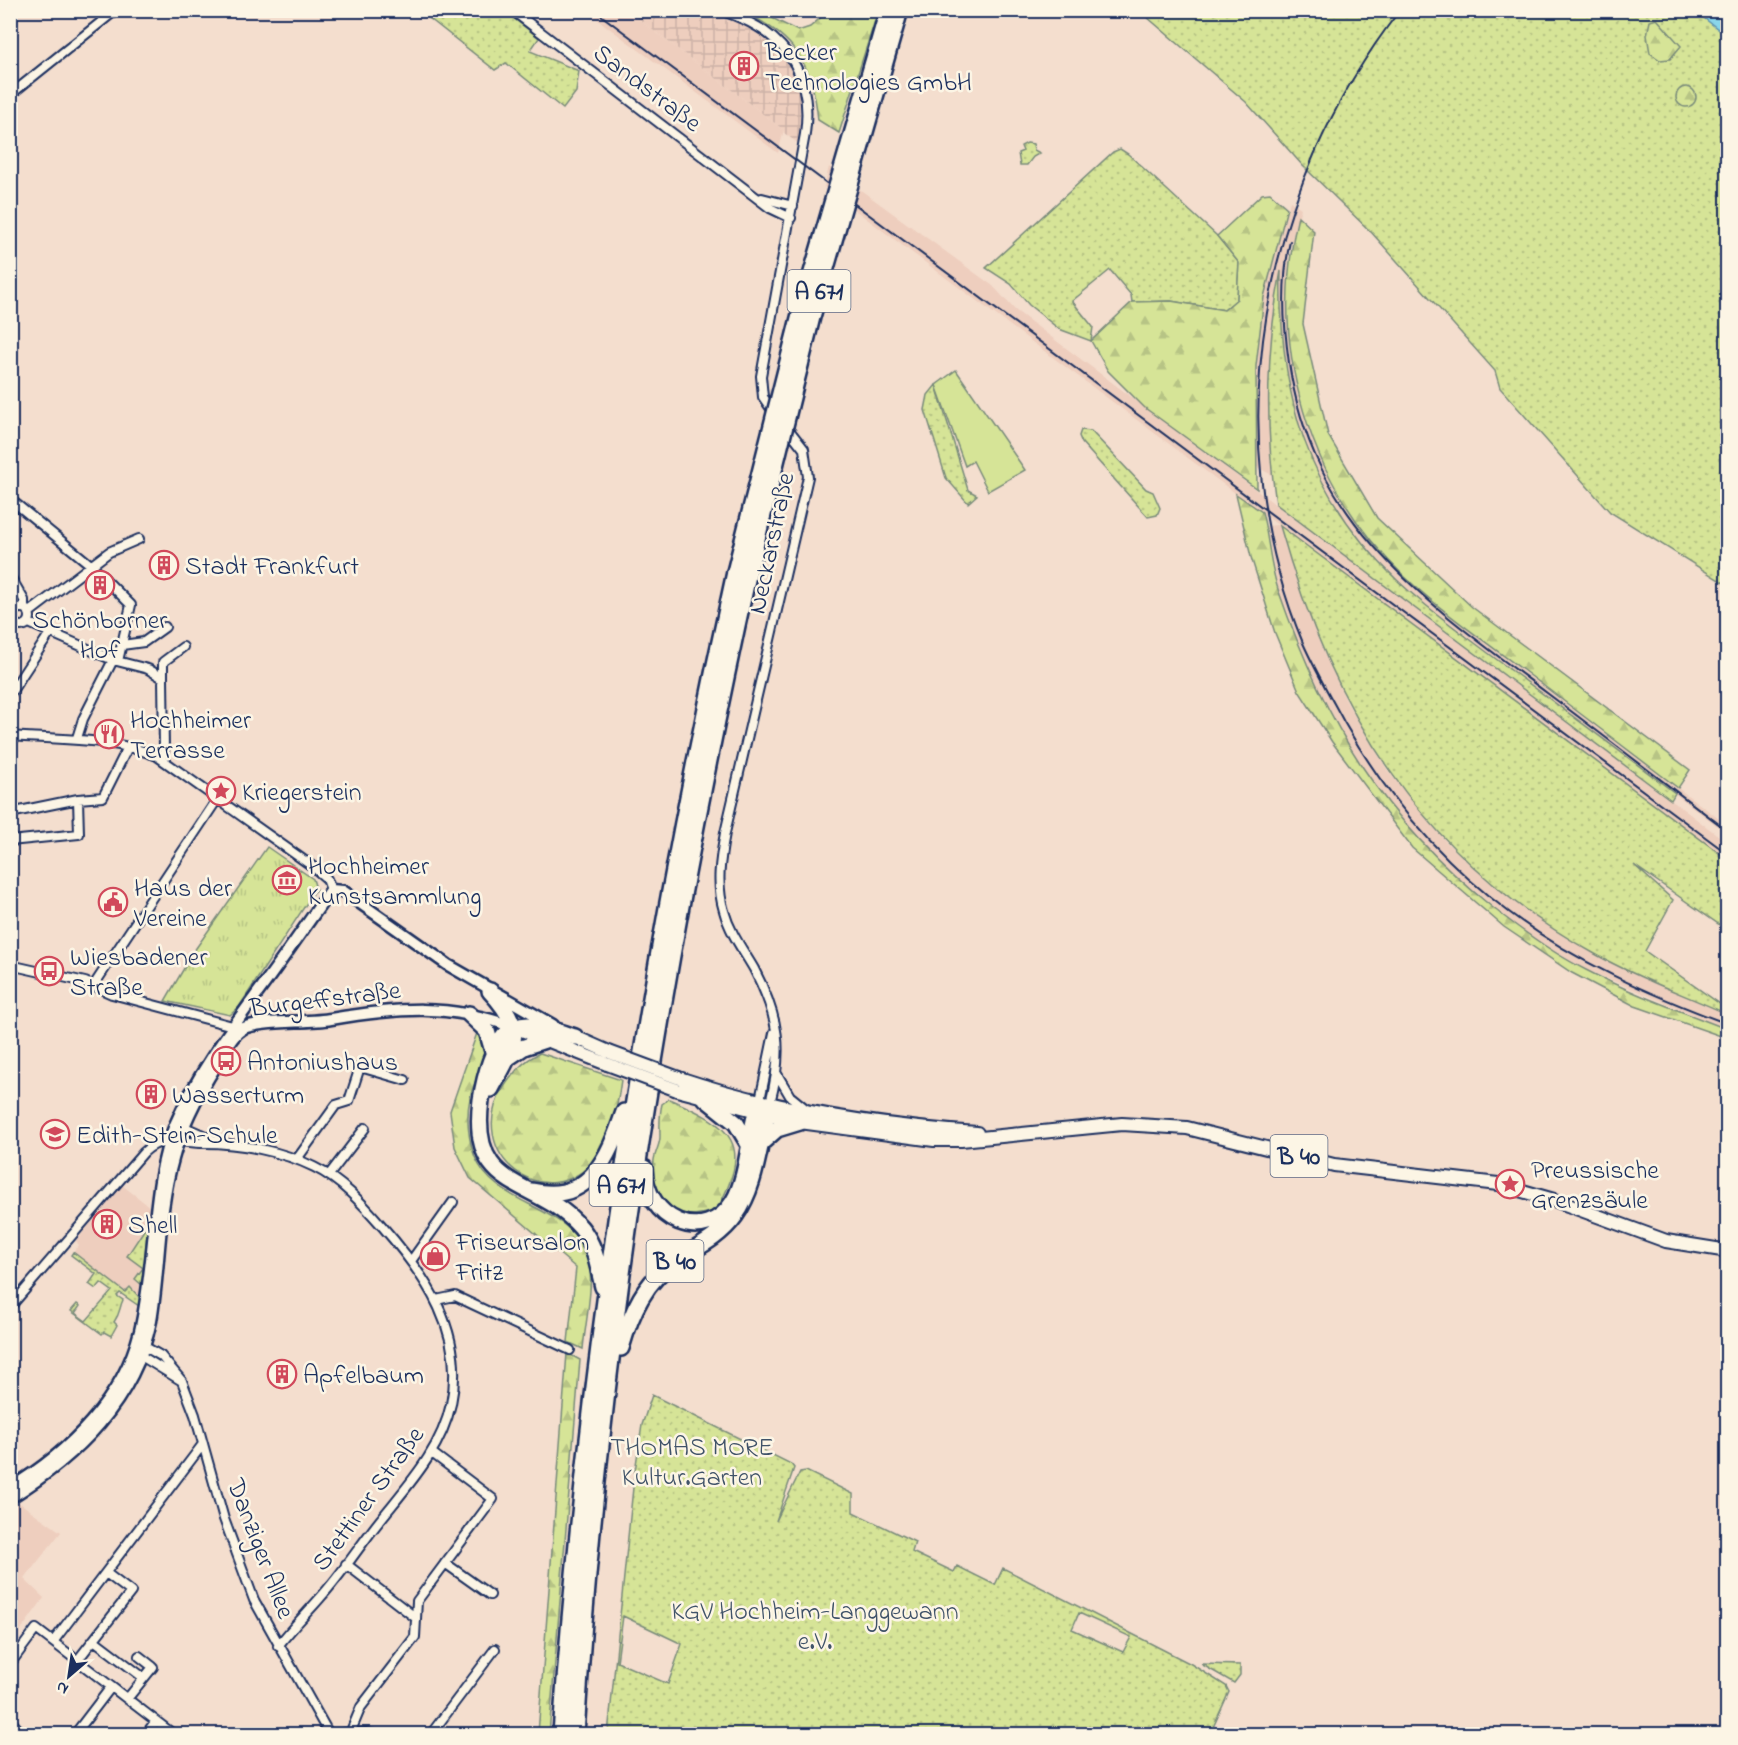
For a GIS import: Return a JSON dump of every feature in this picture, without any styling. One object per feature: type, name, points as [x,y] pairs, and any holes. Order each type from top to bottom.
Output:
[{"type":"highway","name":"A 671","points":[[561,1734],[580,1521],[605,1299],[638,1072],[682,821],[742,574],[800,314],[888,10]]},
{"type":"highway","name":"A 671","points":[[576,1734],[587,1590],[608,1394],[644,1132],[680,907],[742,574],[814,307],[900,10]]},
{"type":"highway","points":[[490,991],[507,1010],[514,1028]]},
{"type":"highway","points":[[469,1014],[487,1031],[500,1057]]},
{"type":"highway","points":[[575,1037],[526,1024],[514,1028],[482,1093],[479,1133],[484,1152],[494,1168],[518,1186],[562,1212],[582,1230],[595,1254],[605,1299]]},
{"type":"highway","points":[[500,1057],[545,1040]]},
{"type":"highway","points":[[518,1186],[536,1192],[556,1192],[575,1187],[592,1177],[610,1153],[638,1072]]},
{"type":"highway","points":[[706,1099],[736,1123],[754,1144]]},
{"type":"highway","points":[[644,1132],[645,1178],[648,1194],[664,1214],[688,1224],[713,1220],[732,1204],[754,1144],[763,1108]]},
{"type":"highway","name":"B 40","points":[[608,1394],[626,1332],[638,1302],[650,1283],[666,1268],[717,1236],[734,1217],[747,1195],[754,1144],[777,1129],[804,1117]]},
{"type":"main road","points":[[10,1498],[67,1457],[108,1417],[130,1382],[141,1358],[160,1176],[180,1125],[255,997],[330,890],[346,893],[490,991],[575,1037]]},
{"type":"main road","points":[[255,997],[251,1008],[253,1014],[266,1025]]},
{"type":"main road","name":"Burgeffstraße","points":[[234,1030],[406,1008],[438,1009],[469,1014],[514,1028]]},
{"type":"main road","name":"B 40","points":[[514,1028],[545,1040],[608,1058],[678,1084],[804,1117],[934,1140],[961,1140],[1122,1125],[1187,1128],[1334,1165],[1464,1178],[1523,1191],[1666,1241],[1728,1251]]},
{"type":"main road","name":"B 40","points":[[575,1037],[608,1058]]},
{"type":"main road","name":"B 40","points":[[678,1084],[706,1099],[763,1108]]},
{"type":"main road","points":[[10,1488],[53,1459],[99,1412],[141,1345]]},
{"type":"street","points":[[10,95],[116,10]]},
{"type":"street","name":"Sandstraße","points":[[512,10],[770,208],[791,218]]},
{"type":"street","name":"Neckarstraße","points":[[719,10],[766,31],[781,45],[799,71],[807,102],[808,117],[760,384],[767,404],[804,449],[808,477],[725,833],[719,873],[727,920],[762,987],[775,1022],[779,1050],[777,1074],[763,1108]]},
{"type":"street","name":"Sandstraße","points":[[757,196],[793,206]]},
{"type":"street","points":[[10,499],[92,566],[132,607],[116,661],[82,720],[77,738]]},
{"type":"street","points":[[139,539],[109,552],[27,610],[15,610],[11,619],[19,626],[29,623],[116,661],[148,669],[164,678]]},
{"type":"street","points":[[10,576],[24,600],[29,623]]},
{"type":"street","points":[[122,645],[144,642],[165,627]]},
{"type":"street","points":[[10,694],[50,633]]},
{"type":"street","points":[[162,759],[164,750],[164,662],[183,647]]},
{"type":"street","points":[[10,736],[77,738],[128,747],[162,759],[324,875],[330,890]]},
{"type":"street","points":[[10,813],[78,799],[103,797],[128,747]]},
{"type":"street","points":[[94,985],[218,798]]},
{"type":"street","points":[[10,841],[80,834],[78,799]]},
{"type":"street","name":"Burgeffstraße","points":[[10,965],[94,985],[112,994],[234,1030]]},
{"type":"street","name":"Neckarstraße","points":[[763,1108],[775,1022]]},
{"type":"street","points":[[297,1159],[336,1105],[349,1101],[360,1067],[405,1080]]},
{"type":"street","points":[[777,1074],[804,1117]]},
{"type":"street","name":"Stettiner Straße","points":[[180,1125],[220,1143]]},
{"type":"street","points":[[329,1175],[365,1128]]},
{"type":"street","points":[[10,1306],[144,1152],[157,1142],[174,1140]]},
{"type":"street","name":"Stettiner Straße","points":[[174,1140],[220,1143],[297,1159],[329,1175],[353,1195],[411,1261],[436,1300],[451,1340],[455,1372],[451,1405],[432,1453],[346,1564],[278,1646]]},
{"type":"street","points":[[411,1261],[453,1203]]},
{"type":"street","points":[[436,1300],[455,1296],[570,1350]]},
{"type":"street","name":"Danziger Allee","points":[[141,1345],[161,1356],[182,1381],[204,1444],[224,1519],[242,1568],[278,1646],[327,1731],[319,1734]]},
{"type":"street","points":[[141,1358],[169,1371],[182,1381]]},
{"type":"street","points":[[53,1642],[204,1444]]},
{"type":"street","points":[[351,1731],[361,1707],[415,1637],[417,1601],[493,1499],[432,1453]]},
{"type":"street","points":[[445,1563],[490,1596]]},
{"type":"street","points":[[346,1564],[416,1618]]},
{"type":"street","points":[[78,1661],[132,1592],[106,1573]]},
{"type":"street","points":[[10,1664],[36,1629],[173,1734]]},
{"type":"street","points":[[94,1640],[144,1678]]},
{"type":"street","points":[[431,1734],[495,1649]]},
{"type":"street","points":[[127,1699],[153,1667],[140,1656]]},
{"type":"street","points":[[75,1734],[111,1687]]},
{"type":"street","points":[[10,1720],[22,1734]]},
{"type":"street","points":[[146,1734],[156,1721]]},
{"type":"street","points":[[341,1734],[351,1731],[372,1734]]},
{"type":"shaded area","points":[[586,11],[628,11],[784,130],[778,153]]},
{"type":"shaded area","points":[[628,11],[694,11],[739,23],[765,37],[790,65],[797,82],[801,100],[799,144],[784,133],[784,130]]},
{"type":"shaded area","points":[[829,167],[993,286],[1015,310],[1727,842],[1727,859],[1281,527],[1286,542],[1284,543],[1318,639],[1347,703],[1388,771],[1447,843],[1491,883],[1537,918],[1596,954],[1649,981],[1727,1014],[1727,1029],[1580,967],[1525,933],[1434,857],[1382,797],[1353,756],[1321,699],[1278,589],[1266,526],[1278,525],[824,187]]},
{"type":"shaded area","points":[[1290,201],[1301,208],[1289,251],[1289,333],[1294,373],[1300,401],[1331,482],[1347,508],[1405,577],[1445,612],[1727,825],[1727,833],[1441,617],[1398,581],[1356,535],[1337,510],[1323,485],[1300,433],[1291,402],[1281,334],[1281,275],[1275,302],[1270,435],[1272,475],[1257,467],[1256,366],[1264,297]]},
{"type":"shaded area","points":[[122,1185],[150,1207],[139,1306],[71,1255],[79,1245],[76,1241]]},
{"type":"shaded area","points":[[14,1499],[61,1532],[24,1579],[44,1598],[11,1644],[10,1501]]},
{"type":"green space","points":[[1695,10],[1727,36],[1727,585],[1610,512],[1500,388],[1495,371],[1372,233],[1303,166],[1246,102],[1140,11]]},
{"type":"green space","points":[[420,11],[455,11],[467,20],[476,11],[504,11],[539,38],[530,51],[579,71],[576,92],[563,109],[506,63],[495,70]]},
{"type":"green space","points":[[741,11],[758,11],[798,31],[810,27],[828,11],[878,11],[839,133],[818,120],[811,82],[797,53],[774,30]]},
{"type":"green space","points":[[1657,19],[1681,46],[1670,59],[1660,60],[1650,53],[1647,35],[1650,21]]},
{"type":"green space","points":[[1686,87],[1693,90],[1696,97],[1693,104],[1686,107],[1679,104],[1676,97],[1679,90]]},
{"type":"green space","points":[[1027,143],[1033,144],[1034,150],[1040,153],[1033,157],[1027,165],[1020,165],[1018,153],[1023,151],[1021,146]]},
{"type":"green space","points":[[1120,149],[1217,236],[1239,263],[1237,299],[1224,310],[1171,301],[1132,302],[1131,295],[1110,270],[1072,301],[1093,327],[1091,341],[1059,329],[1029,305],[1011,284],[986,268],[1113,152]]},
{"type":"green space","points":[[1270,193],[1287,208],[1264,297],[1256,366],[1257,489],[1145,408],[1108,371],[1091,341],[1132,302],[1171,301],[1224,310],[1237,299],[1239,263],[1217,236],[1262,194]]},
{"type":"green space","points":[[1298,216],[1314,231],[1303,324],[1328,435],[1377,518],[1472,607],[1690,770],[1678,788],[1419,590],[1371,540],[1343,500],[1320,457],[1303,411],[1293,364],[1288,315],[1290,265]]},
{"type":"green space","points":[[1281,271],[1281,316],[1292,399],[1304,439],[1320,476],[1340,512],[1366,547],[1409,591],[1675,793],[1671,800],[1276,504],[1270,446],[1269,387],[1272,328]]},
{"type":"green space","points":[[956,370],[1025,470],[988,491],[973,461],[965,466],[936,385]]},
{"type":"green space","points":[[936,385],[968,490],[977,495],[968,503],[946,478],[925,410],[928,395]]},
{"type":"green space","points":[[1081,430],[1091,431],[1146,489],[1153,492],[1160,508],[1157,515],[1148,517],[1082,443],[1079,436]]},
{"type":"green space","points":[[1236,494],[1262,512],[1279,592],[1316,685],[1362,766],[1419,839],[1453,874],[1492,907],[1549,949],[1620,986],[1724,1028],[1721,1036],[1635,1006],[1572,973],[1504,927],[1412,848],[1332,742],[1299,691],[1275,633],[1251,557]]},
{"type":"green space","points":[[1280,526],[1727,859],[1727,930],[1634,865],[1673,900],[1645,951],[1727,1009],[1727,1014],[1611,963],[1533,915],[1479,872],[1431,824],[1391,772],[1356,716],[1326,656],[1301,593]]},
{"type":"green space","points":[[267,847],[313,879],[316,889],[239,1007],[230,1015],[165,1001],[194,951]]},
{"type":"green space","points":[[477,1033],[482,1041],[484,1057],[472,1090],[468,1113],[468,1128],[475,1157],[486,1174],[500,1187],[553,1217],[568,1228],[581,1243],[589,1262],[590,1271],[590,1293],[583,1349],[568,1342],[576,1268],[470,1178],[455,1147],[450,1111]]},
{"type":"green space","points":[[540,1053],[621,1080],[611,1131],[602,1149],[596,1158],[576,1175],[555,1182],[534,1180],[516,1171],[501,1155],[493,1135],[494,1112],[504,1087],[519,1067]]},
{"type":"green space","points":[[669,1099],[709,1118],[731,1140],[735,1153],[734,1169],[728,1188],[716,1211],[688,1215],[672,1208],[660,1195],[655,1178],[655,1157],[660,1140],[662,1104]]},
{"type":"green space","points":[[148,1224],[142,1285],[135,1279],[143,1268],[127,1256]]},
{"type":"green space","points":[[73,1252],[125,1292],[130,1287],[140,1298],[139,1306],[120,1293],[117,1296],[123,1300],[114,1322],[117,1325],[111,1336],[104,1332],[102,1334],[71,1311],[77,1304],[80,1306],[75,1313],[86,1321],[112,1291],[101,1283],[96,1289],[89,1284],[96,1274],[71,1255]]},
{"type":"green space","points":[[567,1353],[580,1360],[549,1734],[538,1734]]},
{"type":"green space","name":"KGV Hochheim-Langgewann e.V.","points":[[652,1395],[791,1464],[794,1468],[776,1521],[800,1472],[806,1471],[853,1494],[853,1512],[915,1542],[912,1552],[954,1572],[957,1566],[995,1585],[1003,1568],[1191,1664],[1226,1686],[1229,1692],[1210,1734],[608,1734],[634,1478],[642,1425]],"holes":[[[1079,1613],[1131,1637],[1123,1652],[1072,1629]],[[623,1616],[682,1644],[668,1684],[617,1662]]]},
{"type":"green space","points":[[1201,1664],[1240,1665],[1240,1675],[1234,1683]]},
{"type":"water","points":[[1695,11],[1727,11],[1727,36]]},
{"type":"railway","points":[[594,10],[1728,854]]},
{"type":"railway","points":[[1400,10],[1353,80],[1314,154],[1285,233],[1267,314],[1259,397],[1262,480],[1276,563],[1303,643],[1344,722],[1378,776],[1438,849],[1484,892],[1560,947],[1642,989],[1728,1024]]},
{"type":"railway","points":[[1290,241],[1285,272],[1284,302],[1289,363],[1302,420],[1322,470],[1349,515],[1381,555],[1459,626],[1728,831]]},
{"type":"place","name":"Becker Technologies GmbH","points":[[744,66]]},
{"type":"place","name":"Stadt Frankfurt","points":[[164,565]]},
{"type":"place","name":"Schönborner Hof","points":[[100,585]]},
{"type":"place","name":"Hochheimer Terrasse","points":[[109,734]]},
{"type":"place","name":"Kriegerstein","points":[[221,791]]},
{"type":"place","name":"Hochheimer Kunstsammlung","points":[[287,880]]},
{"type":"place","name":"Haus der Vereine","points":[[113,902]]},
{"type":"place","name":"Wiesbadener Straße","points":[[49,971]]},
{"type":"place","name":"Antoniushaus","points":[[226,1061]]},
{"type":"place","name":"Wasserturm","points":[[151,1094]]},
{"type":"place","name":"Edith-Stein-Schule","points":[[55,1134]]},
{"type":"place","name":"Preussische Grenzsäule","points":[[1510,1184]]},
{"type":"place","name":"Shell","points":[[107,1224]]},
{"type":"place","name":"Friseursalon Fritz","points":[[435,1256]]},
{"type":"place","name":"Apfelbaum","points":[[282,1374]]},
{"type":"park label","name":"THOMAS MORE Kultur.Garten","points":[[692,1461]]}]
